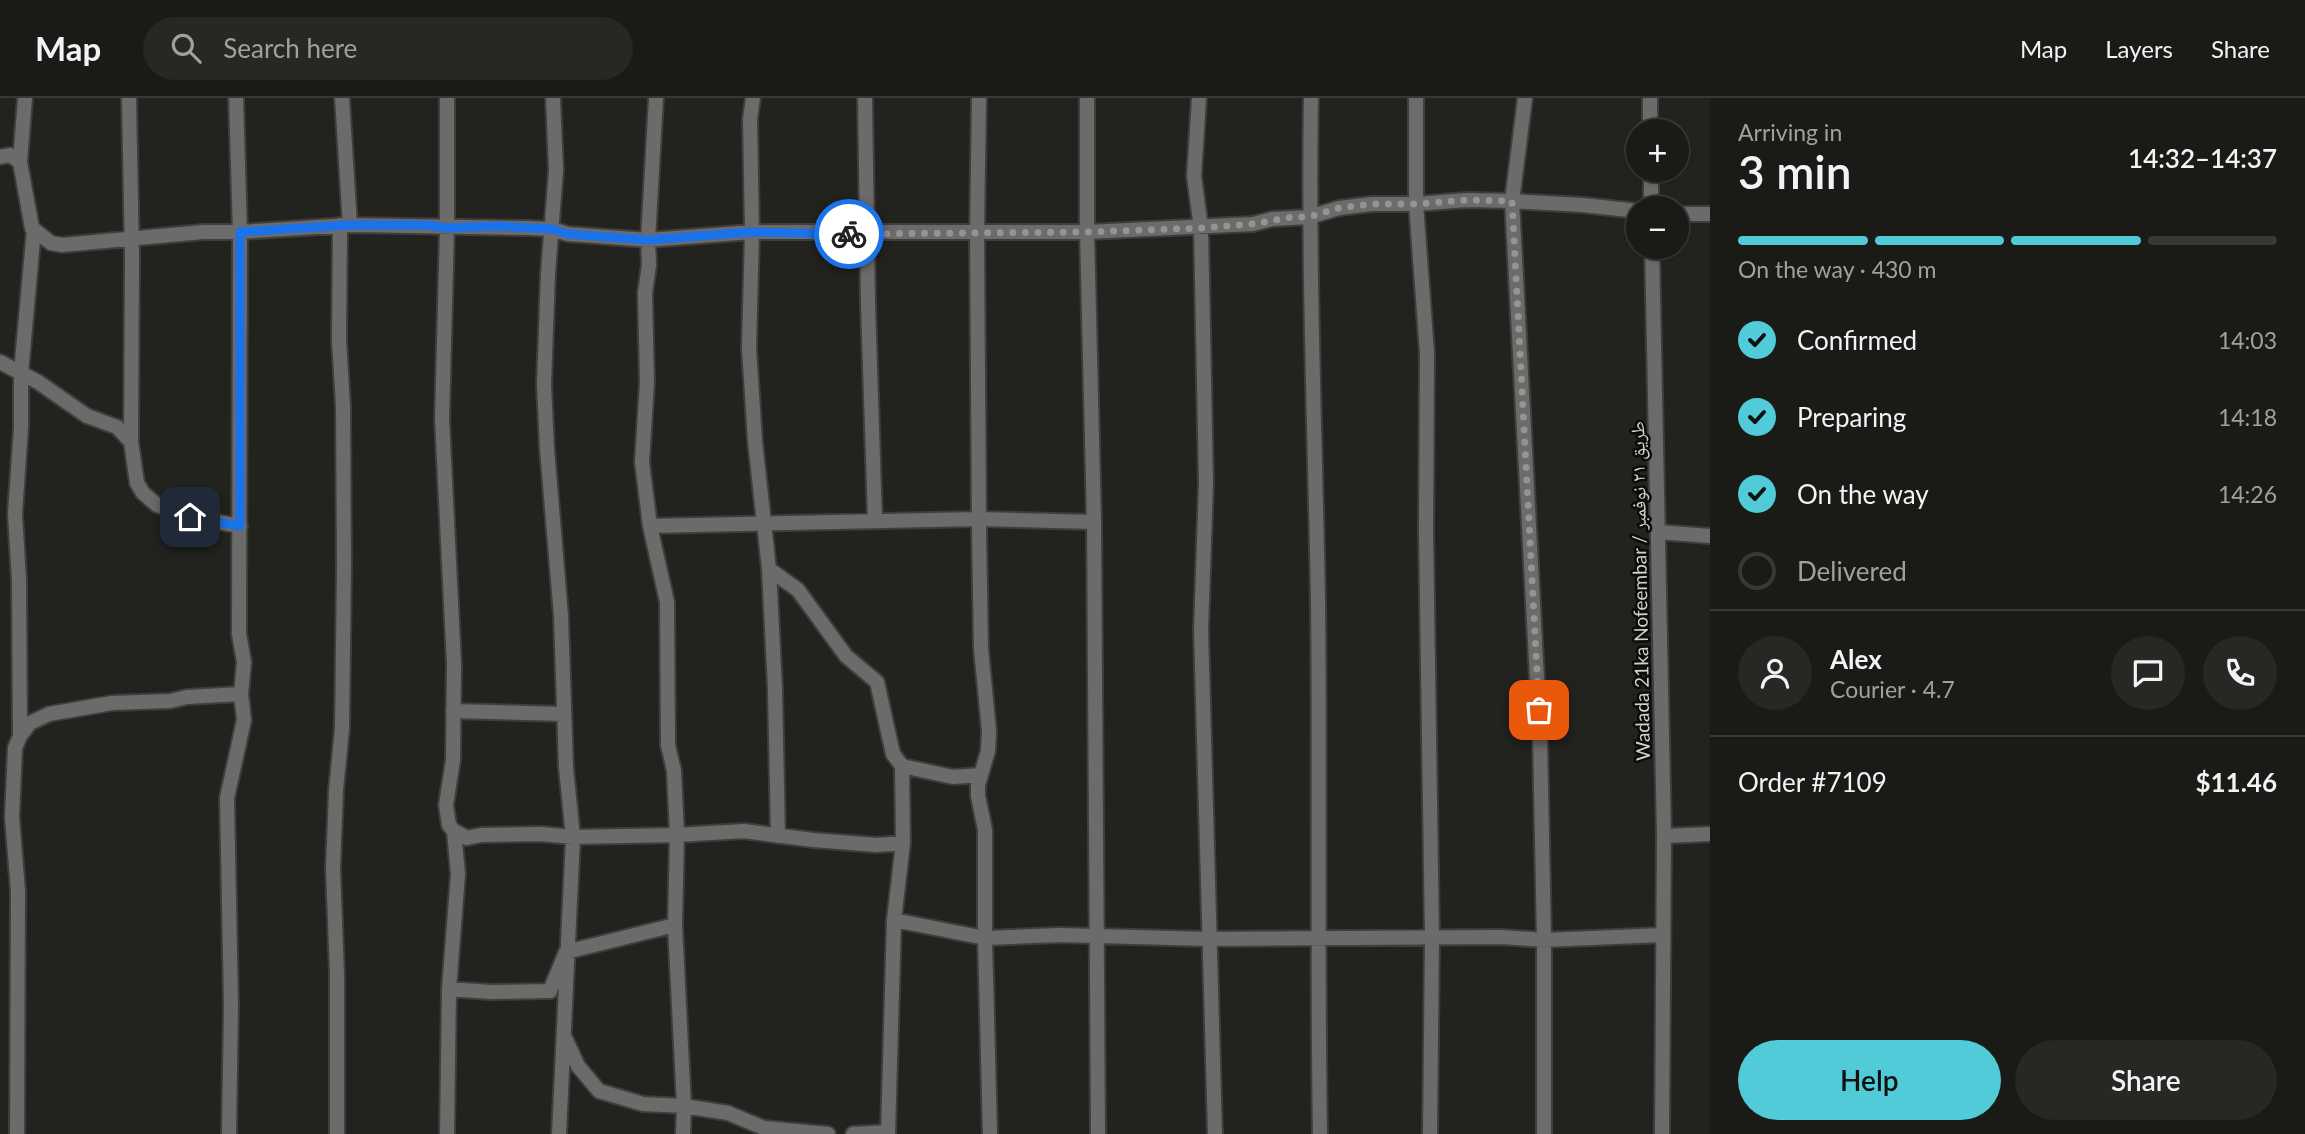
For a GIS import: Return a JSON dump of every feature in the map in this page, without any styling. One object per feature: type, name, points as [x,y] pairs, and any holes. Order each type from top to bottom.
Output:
[{"type":"street","points":[[20,736],[19,580],[15,514],[22,427],[21,373],[34,229],[20,162],[25,98]]},
{"type":"street","points":[[129,98],[131,442],[137,484],[143,494],[158,505],[190,517],[240,526]]},
{"type":"street","points":[[229,1134],[231,1005],[227,798],[244,720],[241,694],[244,662],[239,634],[240,232],[236,98]]},
{"type":"street","points":[[337,1134],[337,975],[333,869],[342,729],[344,567],[343,406],[339,340],[345,225],[342,98]]},
{"type":"street","points":[[447,98],[442,419],[454,664],[453,760],[446,816],[454,831],[458,874],[449,989],[447,1134]]},
{"type":"street","points":[[553,98],[556,148],[544,384],[561,616],[566,768],[573,837],[559,1134]]},
{"type":"street","points":[[656,98],[649,265],[645,293],[647,383],[642,462],[650,526],[667,602],[668,745],[674,771],[677,835],[675,925],[683,1134]]},
{"type":"street","points":[[752,98],[749,348],[769,569],[778,836]]},
{"type":"street","points":[[865,98],[866,234],[875,521]]},
{"type":"street","points":[[979,98],[977,233],[981,649],[989,731],[988,751],[978,796],[985,830],[990,1134]]},
{"type":"street","points":[[1087,98],[1087,232],[1094,522],[1098,1134]]},
{"type":"street","points":[[1199,98],[1194,176],[1201,228],[1206,483],[1200,630],[1214,1134]]},
{"type":"street","points":[[1311,98],[1309,217],[1318,615],[1317,939],[1320,1134]]},
{"type":"street","points":[[1416,98],[1416,204],[1427,353],[1432,938],[1430,1134]]},
{"type":"street","points":[[1525,98],[1512,201],[1540,737],[1544,1134]]},
{"type":"street","points":[[1650,98],[1650,119]]},
{"type":"street","points":[[0,157],[10,155],[20,162]]},
{"type":"street","points":[[34,229],[55,245],[203,232],[345,225],[425,225],[447,228],[496,226],[552,229],[568,234],[648,240],[752,232],[866,234],[1201,228],[1309,217],[1339,208],[1372,204],[1467,200],[1626,209]]},
{"type":"street","points":[[1689,214],[1710,214]]},
{"type":"street","name":"Wadada 21ka Nofeembar / طريق ٢١ نوفمبر","points":[[1652,259],[1664,836],[1662,1134]]},
{"type":"street","points":[[0,362],[47,388],[87,416],[117,427],[131,442]]},
{"type":"street","points":[[650,526],[979,519],[1094,522]]},
{"type":"street","points":[[1658,532],[1710,536]]},
{"type":"street","points":[[769,569],[798,590],[846,656],[877,681],[893,754],[902,766],[904,843],[894,920],[888,1133],[853,1134]]},
{"type":"street","points":[[18,1134],[18,891],[12,817],[15,748],[20,736],[30,723],[49,714],[112,703],[241,694]]},
{"type":"street","points":[[453,711],[564,714]]},
{"type":"street","points":[[902,766],[953,777],[981,775]]},
{"type":"street","points":[[454,831],[467,838],[481,835],[541,834],[573,837],[744,831],[877,845],[904,843]]},
{"type":"street","points":[[1664,836],[1710,834]]},
{"type":"street","points":[[894,920],[985,938],[1059,935],[1209,939],[1501,937],[1544,940],[1663,935]]},
{"type":"street","points":[[566,951],[675,925]]},
{"type":"street","points":[[449,989],[490,992],[550,991],[566,951]]},
{"type":"street","points":[[563,1033],[578,1066],[599,1091],[643,1104],[684,1106],[727,1113],[764,1128],[828,1134]]},
{"type":"way so far","points":[[849,234],[1201,228],[1309,217],[1339,208],[1372,204],[1512,201],[1539,710]]},
{"type":"route","points":[[190,517],[240,526],[240,232],[350,225],[425,225],[447,228],[496,226],[552,229],[568,234],[648,240],[752,232],[849,234]]}]
